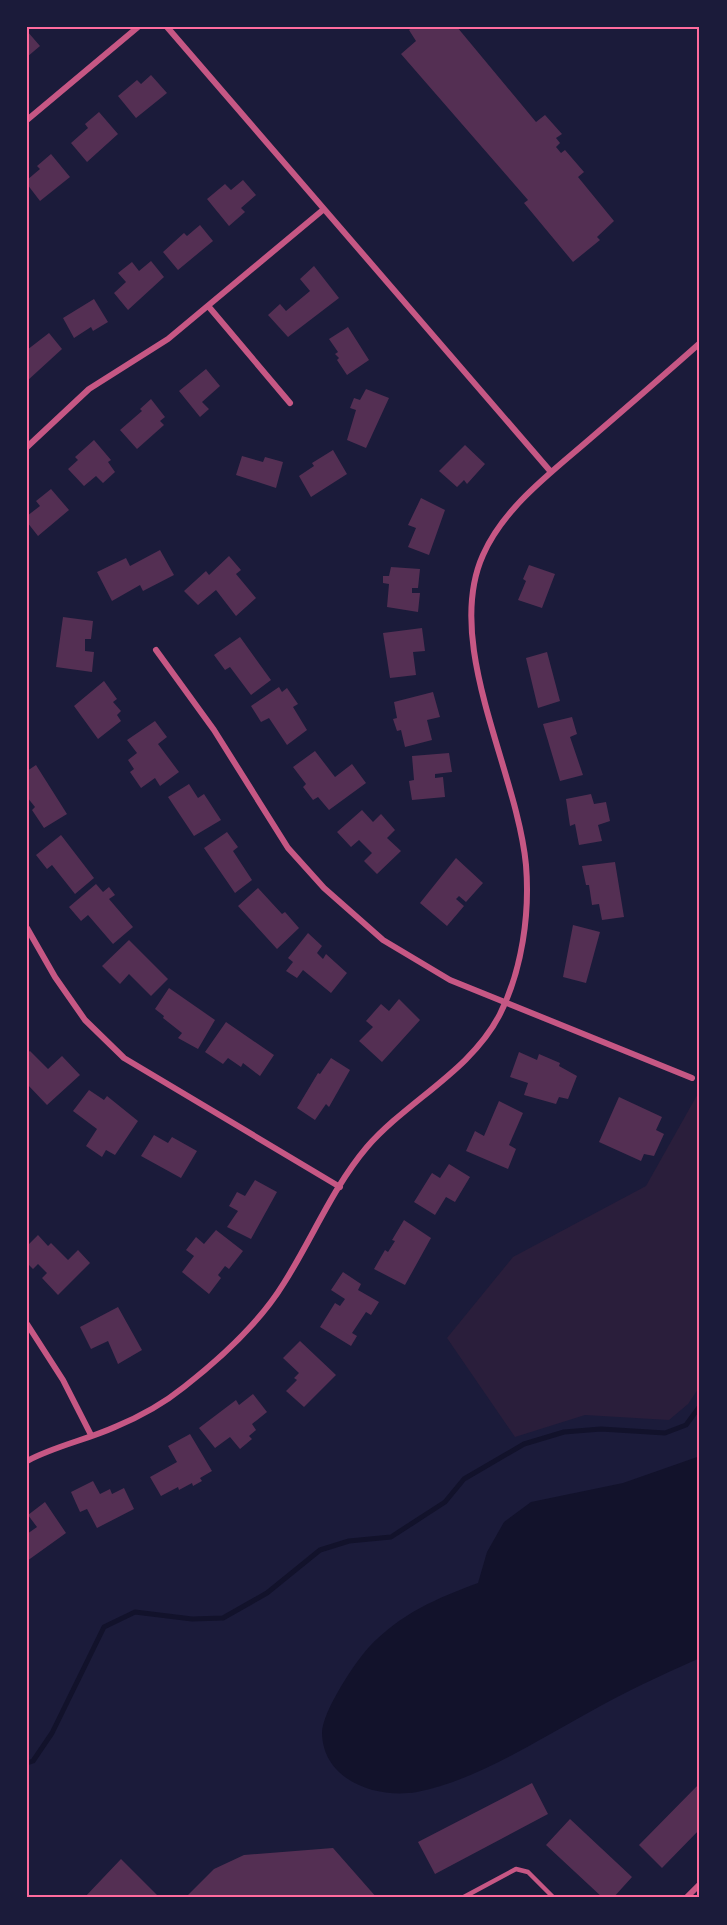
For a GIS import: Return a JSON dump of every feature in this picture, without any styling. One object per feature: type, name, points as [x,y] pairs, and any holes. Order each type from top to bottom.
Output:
[{"type":"street","points":[[27,120],[138,27]]},
{"type":"street","points":[[167,27],[552,472]]},
{"type":"street","points":[[27,447],[89,389],[141,358],[209,307],[324,209]]},
{"type":"street","points":[[209,307],[290,403]]},
{"type":"street","points":[[27,1461],[114,1428],[155,1408],[229,1349],[283,1285],[340,1187],[364,1151],[383,1129],[453,1071],[489,1032],[505,1002],[521,945],[525,917],[526,870],[519,825],[472,645],[470,610],[477,572],[492,537],[509,514],[552,472],[700,343]]},
{"type":"street","points":[[156,650],[214,730],[288,848],[324,888],[383,940],[419,963],[505,1002],[692,1078]]},
{"type":"street","points":[[27,928],[55,977],[85,1020],[124,1058],[340,1187]]},
{"type":"street","points":[[27,1324],[63,1380],[91,1436]]},
{"type":"street","points":[[686,1898],[700,1884]]},
{"type":"lane","points":[[462,1898],[516,1869],[528,1872],[554,1898]]},
{"type":"shaded area","points":[[700,1090],[700,1386],[688,1404],[669,1420],[585,1415],[515,1437],[447,1338],[513,1257],[646,1186]]},
{"type":"shaded area","points":[[700,1456],[700,1658],[614,1699],[482,1770],[438,1787],[417,1792],[385,1792],[370,1789],[342,1775],[325,1750],[322,1733],[327,1713],[340,1688],[369,1647],[393,1625],[434,1601],[478,1583],[487,1552],[504,1522],[531,1502],[623,1483]]},
{"type":"building","points":[[413,27],[457,27],[536,122],[545,115],[562,134],[556,138],[560,143],[556,147],[561,153],[565,150],[584,172],[578,177],[614,221],[597,237],[600,240],[573,262],[524,203],[528,200],[401,54],[416,41],[409,30]]},
{"type":"building","points":[[27,31],[40,46],[27,57]]},
{"type":"building","points":[[151,75],[167,93],[136,118],[118,96],[137,80],[141,84]]},
{"type":"building","points":[[99,112],[118,134],[87,162],[71,143],[88,128],[85,124]]},
{"type":"building","points":[[51,154],[70,177],[40,201],[27,184],[27,180],[40,169],[37,166]]},
{"type":"building","points":[[243,180],[256,195],[241,208],[245,212],[229,226],[207,199],[225,184],[231,190]]},
{"type":"building","points":[[200,225],[213,241],[178,270],[163,252],[184,233],[187,236]]},
{"type":"building","points":[[151,261],[164,277],[128,310],[114,293],[126,282],[118,273],[132,262],[139,271]]},
{"type":"building","points":[[314,266],[339,298],[288,337],[268,315],[280,304],[286,311],[310,291],[300,279]]},
{"type":"building","points":[[94,299],[108,322],[93,331],[91,327],[74,338],[63,318]]},
{"type":"building","points":[[348,327],[369,360],[347,375],[337,360],[339,358],[335,354],[338,352],[329,339]]},
{"type":"building","points":[[49,333],[62,349],[27,381],[27,350]]},
{"type":"building","points":[[206,369],[220,386],[202,402],[209,409],[200,417],[179,391]]},
{"type":"building","points":[[366,389],[389,398],[366,448],[347,440],[356,410],[350,408],[354,398],[360,400]]},
{"type":"building","points":[[151,399],[165,417],[160,421],[164,425],[137,449],[120,430],[142,411],[140,409]]},
{"type":"building","points":[[94,440],[111,460],[108,462],[115,472],[103,483],[96,476],[84,486],[68,469],[78,460],[75,457]]},
{"type":"building","points":[[465,445],[485,464],[467,484],[464,480],[457,487],[439,471]]},
{"type":"building","points":[[333,450],[347,474],[311,497],[299,476],[314,466],[312,463]]},
{"type":"building","points":[[242,456],[263,462],[265,457],[283,462],[276,488],[236,475]]},
{"type":"building","points":[[51,489],[69,510],[38,536],[27,522],[27,516],[40,506],[36,501]]},
{"type":"building","points":[[421,498],[445,510],[429,555],[408,547],[416,528],[408,525]]},
{"type":"building","points":[[160,550],[174,575],[143,591],[140,585],[112,601],[97,572],[126,558],[130,566]]},
{"type":"building","points":[[229,556],[241,570],[236,574],[256,598],[236,616],[216,590],[198,605],[184,591],[206,571],[209,575]]},
{"type":"building","points":[[529,565],[555,574],[542,608],[518,600],[526,581],[523,579]]},
{"type":"building","points":[[391,567],[420,569],[418,588],[412,588],[412,593],[420,593],[418,612],[387,607],[389,584],[383,583],[383,576],[389,576]]},
{"type":"building","points":[[63,617],[93,621],[91,639],[85,639],[85,651],[94,652],[92,672],[56,667]]},
{"type":"building","points":[[422,628],[425,651],[413,652],[416,675],[390,678],[383,633]]},
{"type":"building","points":[[240,637],[271,680],[251,695],[230,667],[225,670],[214,655]]},
{"type":"building","points":[[547,652],[560,701],[538,708],[526,658]]},
{"type":"building","points":[[104,681],[117,699],[113,702],[121,711],[117,715],[121,721],[98,739],[74,706]]},
{"type":"building","points":[[279,687],[282,692],[287,688],[298,704],[293,707],[307,730],[287,745],[269,718],[261,722],[251,706]]},
{"type":"building","points":[[433,692],[440,717],[427,720],[432,740],[405,747],[401,730],[397,731],[393,719],[397,718],[394,702]]},
{"type":"building","points":[[572,717],[577,734],[570,737],[583,775],[560,781],[543,724]]},
{"type":"building","points":[[155,721],[167,737],[158,744],[179,772],[160,786],[155,778],[141,788],[130,772],[134,769],[128,760],[137,753],[127,740]]},
{"type":"building","points":[[315,751],[335,777],[352,764],[366,783],[329,810],[318,797],[313,800],[303,787],[306,784],[293,767]]},
{"type":"building","points":[[449,753],[452,772],[435,774],[435,778],[443,777],[445,797],[412,800],[409,781],[414,780],[412,756]]},
{"type":"building","points":[[36,765],[67,814],[44,828],[32,810],[35,807],[27,797],[27,771]]},
{"type":"building","points":[[189,784],[198,798],[204,794],[221,820],[194,836],[168,797]]},
{"type":"building","points":[[591,794],[594,804],[606,802],[610,821],[598,825],[602,841],[579,845],[575,824],[570,826],[566,799]]},
{"type":"building","points":[[362,810],[373,822],[381,814],[395,830],[387,838],[401,851],[377,874],[364,861],[372,853],[359,840],[351,847],[337,832]]},
{"type":"building","points":[[227,832],[238,847],[233,851],[252,880],[235,893],[204,848]]},
{"type":"building","points":[[61,835],[94,878],[75,894],[52,865],[47,869],[36,855]]},
{"type":"building","points":[[456,858],[483,883],[466,902],[459,896],[456,899],[464,906],[447,926],[420,903]]},
{"type":"building","points":[[615,862],[624,917],[602,920],[599,904],[592,905],[589,885],[586,885],[582,866]]},
{"type":"building","points":[[96,884],[103,892],[109,887],[115,895],[109,899],[133,927],[113,944],[88,915],[81,921],[69,907]]},
{"type":"building","points":[[258,888],[282,914],[285,912],[299,928],[277,949],[238,906]]},
{"type":"building","points":[[573,925],[600,932],[586,983],[563,977]]},
{"type":"building","points":[[308,933],[322,946],[317,953],[323,959],[326,954],[347,973],[331,993],[303,970],[297,978],[286,971],[293,962],[288,958]]},
{"type":"building","points":[[129,940],[168,979],[151,996],[129,974],[120,984],[102,966]]},
{"type":"building","points":[[169,988],[215,1020],[198,1049],[178,1038],[182,1033],[155,1009]]},
{"type":"building","points":[[399,999],[420,1020],[382,1062],[359,1041],[373,1027],[366,1021],[381,1004],[389,1011]]},
{"type":"building","points":[[226,1022],[274,1055],[260,1076],[243,1063],[241,1067],[228,1058],[223,1064],[205,1052]]},
{"type":"building","points":[[30,1051],[48,1069],[62,1056],[80,1075],[47,1105],[27,1084],[27,1053]]},
{"type":"building","points":[[519,1052],[537,1060],[539,1054],[560,1063],[559,1066],[577,1076],[568,1099],[559,1097],[556,1104],[524,1095],[528,1083],[510,1077]]},
{"type":"building","points":[[331,1058],[350,1070],[329,1107],[326,1104],[315,1120],[297,1108],[318,1073],[320,1074]]},
{"type":"building","points":[[89,1090],[104,1100],[107,1096],[138,1121],[115,1155],[106,1150],[102,1157],[86,1146],[97,1129],[73,1111]]},
{"type":"building","points":[[619,1097],[662,1117],[656,1130],[664,1134],[654,1156],[644,1154],[641,1161],[599,1142]]},
{"type":"building","points":[[499,1101],[523,1113],[509,1145],[516,1149],[508,1169],[466,1151],[475,1131],[484,1136]]},
{"type":"building","points":[[154,1135],[168,1143],[172,1137],[197,1151],[181,1178],[141,1156]]},
{"type":"building","points":[[449,1164],[470,1177],[455,1202],[446,1197],[435,1215],[414,1202],[432,1173],[440,1178]]},
{"type":"building","points":[[255,1180],[277,1192],[251,1239],[227,1227],[238,1211],[229,1206],[237,1192],[245,1196]]},
{"type":"building","points":[[404,1220],[431,1238],[405,1285],[374,1269],[385,1250],[388,1252],[395,1241],[392,1240]]},
{"type":"building","points":[[216,1230],[243,1251],[229,1269],[225,1266],[218,1275],[221,1278],[209,1294],[182,1272],[194,1256],[186,1250],[196,1237],[204,1244]]},
{"type":"building","points":[[38,1235],[48,1246],[51,1243],[68,1260],[78,1250],[90,1263],[58,1295],[42,1278],[47,1273],[38,1264],[33,1269],[27,1263],[27,1246]]},
{"type":"building","points":[[343,1272],[361,1284],[358,1290],[379,1302],[371,1315],[366,1312],[352,1333],[357,1336],[351,1346],[320,1327],[335,1303],[340,1306],[345,1299],[331,1290]]},
{"type":"building","points":[[118,1307],[142,1350],[118,1364],[108,1341],[91,1349],[80,1327]]},
{"type":"building","points":[[300,1341],[336,1375],[304,1407],[286,1391],[297,1380],[294,1378],[299,1373],[283,1358]]},
{"type":"building","points":[[253,1394],[267,1412],[252,1424],[256,1430],[249,1436],[252,1439],[240,1449],[230,1437],[215,1448],[199,1428],[236,1400],[239,1405]]},
{"type":"building","points":[[190,1434],[212,1471],[200,1478],[202,1481],[193,1486],[192,1483],[179,1490],[178,1487],[161,1496],[150,1477],[177,1462],[168,1446]]},
{"type":"building","points":[[93,1481],[100,1494],[110,1489],[112,1494],[124,1488],[134,1509],[97,1528],[87,1509],[80,1512],[71,1492]]},
{"type":"building","points":[[45,1502],[66,1533],[27,1561],[27,1534],[37,1527],[28,1515]]},
{"type":"building","points":[[532,1783],[548,1814],[435,1874],[418,1842]]},
{"type":"building","points":[[700,1783],[700,1829],[662,1868],[639,1845]]},
{"type":"building","points":[[570,1819],[632,1877],[613,1898],[603,1898],[546,1845]]},
{"type":"building","points":[[333,1848],[377,1898],[185,1898],[214,1869],[244,1855]]},
{"type":"building","points":[[121,1859],[160,1898],[84,1898]]},
{"type":"waterway","points":[[27,1763],[33,1761],[52,1733],[104,1627],[135,1612],[192,1619],[223,1618],[267,1593],[320,1550],[349,1541],[391,1537],[445,1502],[464,1479],[524,1444],[564,1432],[601,1429],[665,1433],[686,1425],[700,1406]]}]
